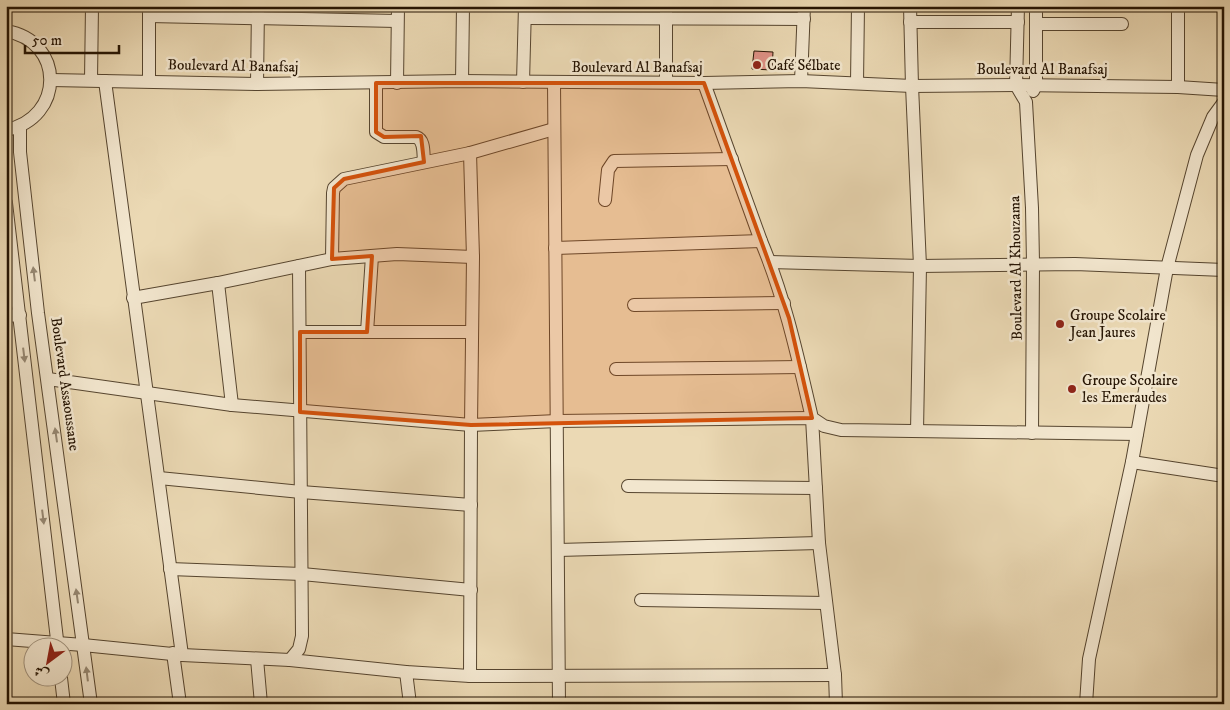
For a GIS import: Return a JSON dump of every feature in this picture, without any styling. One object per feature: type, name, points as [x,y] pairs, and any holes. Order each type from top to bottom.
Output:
[{"type":"street","points":[[91,80],[92,6]]},
{"type":"street","points":[[397,83],[398,6]]},
{"type":"street","points":[[462,81],[463,6]]},
{"type":"street","points":[[857,83],[858,6]]},
{"type":"street","points":[[910,6],[920,266],[917,430]]},
{"type":"street","points":[[1018,6],[1016,85],[1026,102],[1036,85],[1036,6]]},
{"type":"street","points":[[1178,6],[1178,86]]},
{"type":"street","points":[[149,81],[149,11],[258,12],[397,21]]},
{"type":"street","points":[[257,84],[258,12]]},
{"type":"street","points":[[523,82],[525,12],[804,13],[801,81]]},
{"type":"street","points":[[666,12],[666,82]]},
{"type":"street","points":[[6,20],[10,31],[29,39],[40,50],[50,70],[51,80],[49,92],[39,113],[30,121],[6,130]]},
{"type":"street","points":[[910,22],[1018,22]]},
{"type":"street","points":[[1036,24],[1122,24]]},
{"type":"street","name":"Boulevard Al Banafsaj","points":[[51,80],[257,84],[462,81],[554,83],[666,82],[704,84],[801,81],[912,86],[1178,86],[1224,90]]},
{"type":"street","points":[[105,81],[170,568],[178,654],[180,704]]},
{"type":"street","points":[[376,83],[376,132],[384,137],[416,136],[420,138],[424,162]]},
{"type":"street","points":[[554,83],[560,704]]},
{"type":"street","points":[[704,84],[784,303],[812,418],[820,543],[835,675],[836,704]]},
{"type":"street","name":"Boulevard Al Khouzama","points":[[1026,102],[1033,263],[1032,433]]},
{"type":"street","points":[[1086,704],[1089,658],[1132,462],[1167,268],[1197,155],[1214,117],[1224,102]]},
{"type":"street","name":"Boulevard Assaoussane","points":[[20,126],[20,152],[25,204],[91,704]]},
{"type":"street","points":[[332,260],[333,193],[334,188],[344,179],[470,153],[554,129]]},
{"type":"street","points":[[470,153],[474,257],[470,676]]},
{"type":"street","points":[[605,200],[608,170],[614,161],[732,159]]},
{"type":"street","points":[[6,202],[57,638]]},
{"type":"street","points":[[555,248],[760,241]]},
{"type":"street","points":[[133,298],[218,284],[332,260],[372,256],[424,255],[474,257]]},
{"type":"street","points":[[367,332],[372,256]]},
{"type":"street","points":[[770,262],[920,266],[1033,263],[1224,270]]},
{"type":"street","points":[[290,660],[299,649],[302,636],[299,266]]},
{"type":"street","points":[[218,284],[232,405]]},
{"type":"street","points":[[634,305],[784,303]]},
{"type":"street","points":[[6,316],[20,315]]},
{"type":"street","points":[[300,332],[472,332]]},
{"type":"street","points":[[616,369],[800,367]]},
{"type":"street","points":[[48,379],[232,405],[471,425],[812,418],[824,426],[841,430],[1137,434]]},
{"type":"street","points":[[1132,462],[1224,476]]},
{"type":"street","points":[[159,478],[471,506]]},
{"type":"street","points":[[628,486],[816,488]]},
{"type":"street","points":[[558,550],[820,543]]},
{"type":"street","points":[[170,568],[302,574],[471,590]]},
{"type":"street","points":[[640,600],[826,603]]},
{"type":"street","points":[[6,639],[22,641]]},
{"type":"street","points":[[72,644],[84,644],[178,654],[290,660],[406,672],[470,676],[835,675]]},
{"type":"street","points":[[257,659],[261,704]]},
{"type":"street","points":[[406,672],[410,704]]},
{"type":"street","points":[[62,688],[64,704]]},
{"type":"highlighted area","points":[[376,83],[704,83],[789,318],[812,418],[471,425],[300,412],[300,332],[367,332],[372,256],[332,259],[334,188],[344,179],[424,162],[421,136],[384,137],[376,132]]},
{"type":"building","points":[[754,51],[773,52],[772,70],[752,69]]},
{"type":"place","name":"Café Sélbate","points":[[757,65]]},
{"type":"place","name":"Groupe Scolaire Jean Jaures","points":[[1060,324]]},
{"type":"place","name":"Groupe Scolaire les Emeraudes","points":[[1072,389]]}]
